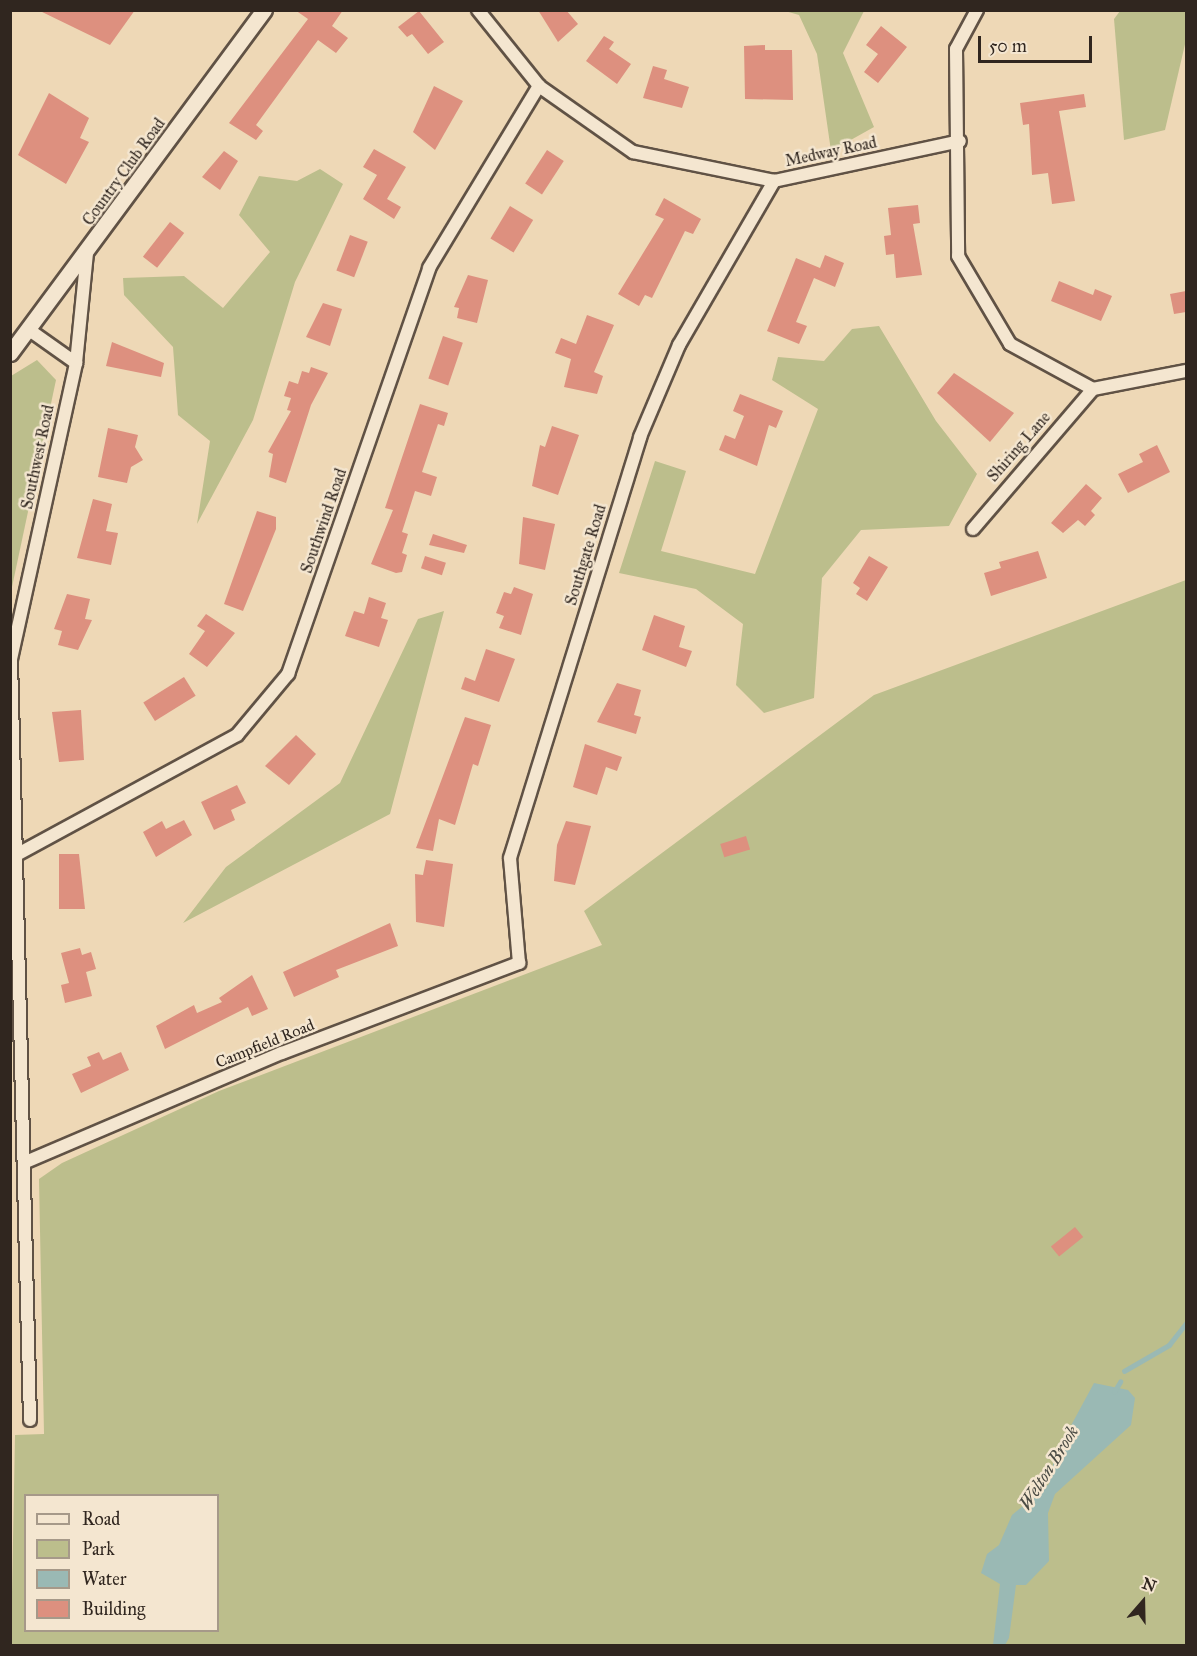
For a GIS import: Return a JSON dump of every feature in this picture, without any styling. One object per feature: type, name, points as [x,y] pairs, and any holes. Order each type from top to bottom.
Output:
[{"type":"street","name":"Country Club Road","points":[[10,353],[264,10]]},
{"type":"street","name":"Medway Road","points":[[478,10],[539,86],[633,152],[774,181],[960,141]]},
{"type":"street","points":[[977,10],[956,50],[960,141],[958,256],[1010,344],[1093,389],[1186,371]]},
{"type":"street","name":"Southwind Road","points":[[18,854],[237,735],[288,674],[429,268],[539,86]]},
{"type":"street","name":"Southgate Road","points":[[519,963],[510,858],[640,437],[679,345],[774,181]]},
{"type":"street","name":"Southwest Road","points":[[30,1420],[26,1162],[11,659],[75,363],[87,252]]},
{"type":"street","points":[[28,329],[75,363]]},
{"type":"street","name":"Shiring Lane","points":[[973,530],[1093,389]]},
{"type":"street","name":"Campfield Road","points":[[26,1162],[282,1053],[519,963]]},
{"type":"green space","points":[[785,11],[864,11],[843,53],[874,127],[831,151],[817,54],[799,15]]},
{"type":"green space","points":[[1120,11],[1186,11],[1186,40],[1165,130],[1124,140],[1114,19]]},
{"type":"green space","points":[[320,169],[343,184],[295,282],[253,420],[197,524],[210,441],[178,415],[173,347],[124,295],[123,278],[184,276],[223,308],[270,252],[239,215],[259,176],[297,181]]},
{"type":"green space","points":[[879,326],[936,421],[977,474],[949,526],[861,530],[822,578],[814,698],[764,713],[736,685],[743,624],[696,589],[619,573],[655,461],[686,471],[661,551],[755,574],[818,409],[772,380],[778,357],[824,361],[852,329]]},
{"type":"green space","points":[[37,360],[56,380],[12,587],[11,376]]},
{"type":"green space","points":[[1186,580],[1186,1645],[11,1645],[15,1435],[44,1434],[39,1179],[62,1163],[219,1091],[602,945],[584,911],[874,695]]},
{"type":"green space","points":[[444,611],[390,814],[183,923],[226,867],[340,783],[418,619]]},
{"type":"water","points":[[1094,1383],[1128,1390],[1135,1398],[1131,1425],[1055,1494],[1048,1513],[1049,1561],[1026,1585],[1016,1585],[1009,1638],[1005,1645],[993,1645],[1000,1584],[981,1573],[987,1554],[999,1545],[1012,1515],[1049,1484],[1055,1455]]},
{"type":"building","points":[[38,10],[135,10],[110,45]]},
{"type":"building","points":[[295,10],[343,10],[332,26],[348,38],[336,53],[318,40],[256,125],[263,131],[256,140],[229,123],[308,19]]},
{"type":"building","points":[[538,10],[566,10],[578,24],[558,42]]},
{"type":"building","points":[[419,11],[444,42],[428,54],[412,34],[407,37],[398,27]]},
{"type":"building","points":[[881,26],[907,47],[878,83],[864,72],[878,54],[866,45]]},
{"type":"building","points":[[604,36],[614,42],[609,49],[631,64],[617,84],[586,61]]},
{"type":"building","points":[[765,45],[765,50],[792,50],[793,100],[745,99],[744,46]]},
{"type":"building","points":[[653,66],[667,70],[664,79],[689,87],[682,108],[643,98]]},
{"type":"building","points":[[434,86],[463,101],[435,150],[413,132]]},
{"type":"building","points":[[49,93],[89,118],[80,138],[89,142],[66,184],[18,155]]},
{"type":"building","points":[[1084,94],[1086,107],[1059,111],[1075,201],[1052,204],[1048,173],[1032,175],[1029,124],[1023,125],[1020,103]]},
{"type":"building","points":[[374,149],[406,167],[387,199],[401,207],[394,219],[363,199],[377,175],[363,167]]},
{"type":"building","points":[[547,150],[564,161],[542,194],[525,184]]},
{"type":"building","points":[[224,151],[238,161],[220,190],[202,177]]},
{"type":"building","points":[[664,198],[701,219],[693,234],[685,231],[652,298],[645,295],[639,306],[618,294],[664,219],[655,215]]},
{"type":"building","points":[[918,205],[920,223],[913,224],[922,275],[896,278],[894,254],[886,255],[884,236],[891,235],[888,208]]},
{"type":"building","points":[[510,206],[533,220],[514,252],[490,239]]},
{"type":"building","points":[[170,222],[184,233],[157,268],[143,257]]},
{"type":"building","points":[[350,235],[368,242],[354,277],[336,270]]},
{"type":"building","points":[[825,255],[844,263],[835,287],[814,278],[796,322],[807,326],[799,344],[767,331],[796,258],[820,268]]},
{"type":"building","points":[[468,275],[488,280],[477,323],[457,318],[459,308],[454,307]]},
{"type":"building","points":[[1059,281],[1093,295],[1095,289],[1112,296],[1101,321],[1051,301]]},
{"type":"building","points":[[1186,291],[1186,312],[1174,314],[1170,294]]},
{"type":"building","points":[[323,303],[342,309],[330,346],[306,337]]},
{"type":"building","points":[[587,315],[614,325],[594,372],[603,376],[597,394],[564,387],[571,359],[555,353],[561,338],[576,344]]},
{"type":"building","points":[[443,336],[463,343],[448,385],[428,379]]},
{"type":"building","points":[[112,342],[164,363],[161,377],[106,366]]},
{"type":"building","points":[[311,367],[328,373],[311,405],[286,483],[269,477],[273,454],[268,452],[291,411],[287,410],[291,398],[284,396],[289,381],[298,384],[302,371],[309,373]]},
{"type":"building","points":[[954,373],[1014,413],[990,442],[937,393]]},
{"type":"building","points":[[740,394],[783,411],[776,428],[769,425],[757,466],[719,450],[725,435],[735,439],[744,416],[733,411]]},
{"type":"building","points":[[420,404],[448,413],[444,426],[438,424],[422,472],[437,477],[431,496],[415,491],[402,532],[408,534],[402,553],[407,555],[402,572],[396,573],[371,564],[393,510],[385,508]]},
{"type":"building","points":[[552,426],[579,435],[558,495],[532,486],[540,445],[545,447]]},
{"type":"building","points":[[108,428],[138,435],[135,447],[143,460],[131,467],[127,483],[98,477]]},
{"type":"building","points":[[1157,445],[1170,472],[1128,493],[1118,474],[1143,462],[1139,454]]},
{"type":"building","points":[[1086,484],[1102,498],[1091,511],[1095,515],[1085,526],[1078,520],[1063,533],[1051,523]]},
{"type":"building","points":[[93,499],[112,504],[106,531],[118,533],[111,565],[77,558]]},
{"type":"building","points":[[257,511],[276,517],[276,529],[243,611],[224,604]]},
{"type":"building","points":[[523,517],[555,524],[545,570],[519,564]]},
{"type":"building","points":[[433,534],[467,545],[464,553],[429,545]]},
{"type":"building","points":[[1038,551],[1047,578],[991,596],[984,573],[1001,568],[999,562]]},
{"type":"building","points":[[425,556],[446,563],[442,575],[421,568]]},
{"type":"building","points":[[869,556],[888,567],[867,601],[856,594],[860,588],[853,583]]},
{"type":"building","points":[[514,587],[533,594],[521,635],[499,628],[504,616],[496,613],[504,592],[511,594]]},
{"type":"building","points":[[67,594],[90,599],[85,619],[92,620],[78,650],[58,645],[62,631],[54,629]]},
{"type":"building","points":[[369,597],[386,603],[381,618],[388,620],[379,647],[345,636],[354,611],[364,614]]},
{"type":"building","points":[[206,614],[235,633],[207,667],[189,654],[205,631],[197,626]]},
{"type":"building","points":[[654,615],[685,626],[679,647],[692,651],[686,667],[642,650]]},
{"type":"building","points":[[486,649],[515,659],[499,702],[461,689],[465,677],[475,681]]},
{"type":"building","points":[[184,677],[196,696],[155,721],[143,702]]},
{"type":"building","points":[[617,683],[641,690],[634,715],[641,717],[636,734],[597,722]]},
{"type":"building","points":[[81,710],[84,760],[59,762],[52,712]]},
{"type":"building","points":[[465,717],[491,725],[478,766],[473,764],[455,825],[439,819],[433,851],[416,848]]},
{"type":"building","points":[[296,735],[316,754],[289,785],[265,766]]},
{"type":"building","points":[[585,744],[622,757],[617,771],[606,767],[597,795],[573,787]]},
{"type":"building","points":[[237,785],[246,803],[231,810],[235,820],[214,830],[201,802]]},
{"type":"building","points":[[184,820],[192,835],[156,857],[143,832],[162,821],[166,829]]},
{"type":"building","points":[[566,821],[591,826],[575,885],[554,881],[557,845]]},
{"type":"building","points":[[746,836],[750,849],[724,857],[720,844]]},
{"type":"building","points":[[59,854],[79,854],[85,909],[59,909]]},
{"type":"building","points":[[426,860],[453,864],[444,927],[416,922],[415,874],[423,875]]},
{"type":"building","points":[[390,923],[398,946],[336,970],[339,977],[294,997],[283,972]]},
{"type":"building","points":[[80,948],[82,955],[91,952],[96,969],[86,972],[92,996],[65,1003],[61,985],[69,983],[61,953]]},
{"type":"building","points":[[252,975],[268,1009],[252,1016],[248,1007],[165,1049],[156,1026],[194,1005],[197,1013],[222,1002],[219,998]]},
{"type":"building","points":[[99,1052],[103,1060],[121,1052],[129,1070],[81,1093],[72,1074],[91,1066],[87,1057]]},
{"type":"building","points":[[1075,1227],[1083,1237],[1059,1257],[1051,1247]]},
{"type":"waterway","name":"Welton Brook","points":[[1124,1371],[1169,1345],[1186,1323]]},
{"type":"waterway","name":"Welton Brook","points":[[1114,1392],[1120,1382]]}]
